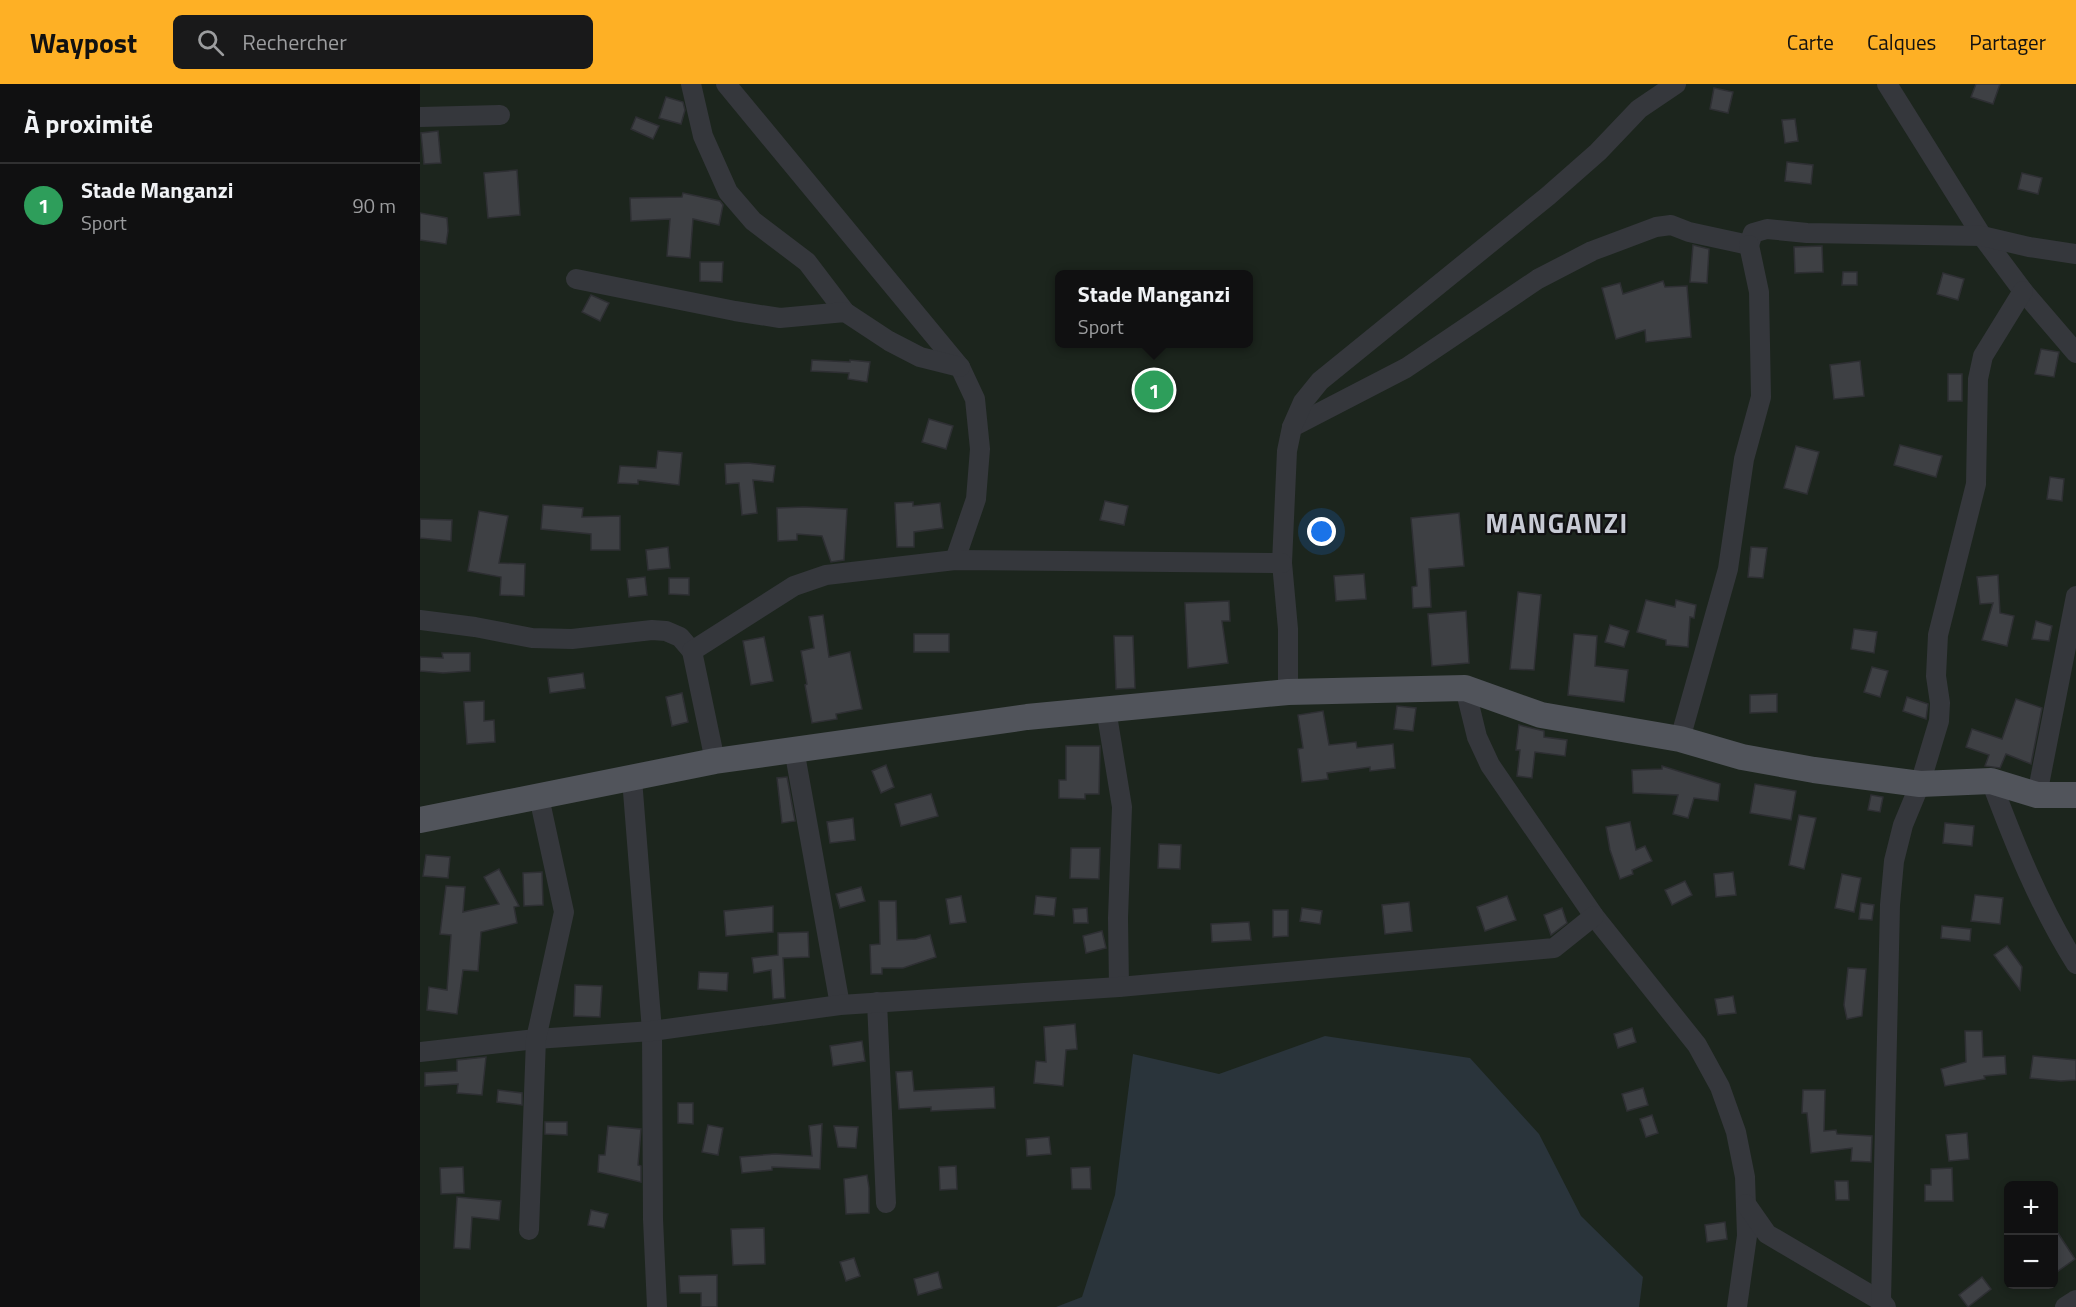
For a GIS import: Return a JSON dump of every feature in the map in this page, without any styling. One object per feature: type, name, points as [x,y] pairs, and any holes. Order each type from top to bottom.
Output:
[{"type":"main road","points":[[420,820],[715,761],[1027,717],[1288,692],[1465,688],[1541,715],[1680,739],[1742,758],[1920,784],[1991,782],[2037,795],[2076,795]]},
{"type":"street","points":[[691,84],[704,136],[728,192],[753,221],[807,262],[845,312],[920,357],[960,367]]},
{"type":"street","points":[[726,84],[960,367],[975,399],[980,449],[976,499],[955,560]]},
{"type":"street","points":[[1288,692],[1288,629],[1282,563],[1287,451],[1292,427],[1303,402],[1320,381],[1548,196],[1598,152],[1639,110],[1676,84]]},
{"type":"street","points":[[1887,84],[1982,236],[2023,291],[2076,353]]},
{"type":"street","points":[[420,117],[500,115]]},
{"type":"street","points":[[1292,427],[1406,368],[1538,279],[1592,251],[1656,227],[1671,225],[1689,232],[1749,245]]},
{"type":"street","points":[[1680,739],[1728,569],[1744,459],[1761,397],[1759,292],[1749,245],[1753,233],[1767,230],[1807,233],[1982,236],[2029,247],[2076,254]]},
{"type":"street","points":[[576,279],[780,318],[845,312]]},
{"type":"street","points":[[1883,1304],[1890,905],[1894,861],[1939,721],[1940,703],[1936,676],[1938,635],[1976,484],[1978,379],[1983,356],[2023,291]]},
{"type":"street","points":[[692,651],[794,586],[826,575],[955,560],[1282,563]]},
{"type":"street","points":[[2037,795],[2076,596]]},
{"type":"street","points":[[420,620],[475,627],[532,638],[572,639],[652,630],[666,631],[680,637],[692,651],[715,761]]},
{"type":"street","points":[[1465,688],[1477,737],[1490,765],[1594,916],[1697,1045],[1720,1087],[1736,1132],[1745,1177],[1747,1236],[1737,1307]]},
{"type":"street","points":[[1106,709],[1122,807],[1118,918],[1119,987]]},
{"type":"street","points":[[794,749],[840,1005]]},
{"type":"street","points":[[632,779],[652,1031],[653,1219],[657,1307]]},
{"type":"street","points":[[1991,782],[2046,914],[2076,964]]},
{"type":"street","points":[[529,1230],[536,1039],[564,912],[539,797]]},
{"type":"street","points":[[420,1052],[536,1039],[652,1031],[840,1005],[1119,987],[1554,948],[1594,916]]},
{"type":"street","points":[[877,1002],[886,1203]]},
{"type":"street","points":[[1746,1204],[1767,1234],[1883,1304]]},
{"type":"street","points":[[2065,1307],[2076,1300]]},
{"type":"shaded area","points":[[420,84],[2076,84],[2076,1307],[420,1307]]},
{"type":"shaded area","points":[[1325,1036],[1470,1058],[1539,1134],[1581,1216],[1643,1277],[1639,1307],[1056,1307],[1082,1297],[1115,1195],[1133,1054],[1219,1074]]},
{"type":"building","points":[[1976,84],[2000,84],[1993,104],[1971,97]]},
{"type":"building","points":[[1714,88],[1733,92],[1728,113],[1710,109]]},
{"type":"building","points":[[666,97],[683,102],[685,110],[681,124],[659,118]]},
{"type":"building","points":[[636,117],[659,126],[653,139],[631,129]]},
{"type":"building","points":[[1795,119],[1798,141],[1785,143],[1782,120]]},
{"type":"building","points":[[438,131],[441,163],[424,164],[421,133]]},
{"type":"building","points":[[1787,162],[1813,165],[1811,184],[1785,181]]},
{"type":"building","points":[[517,170],[520,215],[488,218],[484,173]]},
{"type":"building","points":[[2022,173],[2042,178],[2038,194],[2018,189]]},
{"type":"building","points":[[683,193],[720,201],[723,205],[719,225],[693,219],[690,258],[667,256],[670,219],[631,221],[630,198],[682,197]]},
{"type":"building","points":[[420,213],[447,218],[446,244],[420,240]]},
{"type":"building","points":[[1693,245],[1709,249],[1707,283],[1690,282]]},
{"type":"building","points":[[1822,246],[1823,272],[1795,273],[1794,247]]},
{"type":"building","points":[[700,262],[723,262],[722,282],[700,281]]},
{"type":"building","points":[[1843,272],[1857,272],[1857,285],[1842,285]]},
{"type":"building","points":[[1943,273],[1964,279],[1958,300],[1937,294]]},
{"type":"building","points":[[1663,281],[1665,287],[1687,286],[1691,337],[1646,342],[1645,330],[1616,339],[1602,288],[1620,283],[1623,294]]},
{"type":"building","points":[[591,295],[609,303],[600,321],[582,312]]},
{"type":"building","points":[[2041,349],[2059,352],[2054,377],[2035,374]]},
{"type":"building","points":[[812,360],[870,362],[867,382],[848,379],[849,373],[811,371]]},
{"type":"building","points":[[1860,361],[1864,396],[1834,399],[1830,365]]},
{"type":"building","points":[[1948,374],[1962,374],[1962,401],[1948,401]]},
{"type":"building","points":[[929,419],[953,426],[946,449],[922,442]]},
{"type":"building","points":[[1900,445],[1942,456],[1936,477],[1894,465]]},
{"type":"building","points":[[1796,446],[1819,452],[1807,494],[1784,488]]},
{"type":"building","points":[[658,451],[682,453],[679,485],[638,480],[638,484],[618,483],[620,466],[656,468]]},
{"type":"building","points":[[748,463],[775,466],[773,482],[753,480],[757,513],[742,515],[739,483],[726,484],[725,464]]},
{"type":"building","points":[[2050,477],[2064,479],[2062,501],[2047,499]]},
{"type":"building","points":[[1105,501],[1128,506],[1124,525],[1100,520]]},
{"type":"building","points":[[913,502],[913,506],[940,503],[943,528],[914,532],[914,547],[897,547],[895,503]]},
{"type":"building","points":[[543,505],[583,508],[582,517],[620,516],[620,550],[591,550],[591,534],[541,529]]},
{"type":"building","points":[[777,508],[847,509],[844,560],[831,562],[822,536],[797,534],[797,540],[778,541]]},
{"type":"building","points":[[479,511],[508,516],[499,563],[525,564],[524,596],[500,595],[501,577],[468,571]]},
{"type":"building","points":[[1459,513],[1464,566],[1429,569],[1431,607],[1413,608],[1412,587],[1417,586],[1411,518]]},
{"type":"building","points":[[420,519],[452,520],[451,541],[420,538]]},
{"type":"building","points":[[668,547],[670,568],[648,570],[646,550]]},
{"type":"building","points":[[1751,547],[1767,548],[1763,578],[1748,577]]},
{"type":"building","points":[[1364,574],[1366,599],[1336,601],[1334,576]]},
{"type":"building","points":[[1998,575],[2000,613],[2014,616],[2007,646],[1982,640],[1993,603],[1980,604],[1977,577]]},
{"type":"building","points":[[645,577],[647,595],[629,597],[627,579]]},
{"type":"building","points":[[669,578],[689,578],[689,595],[669,594]]},
{"type":"building","points":[[1518,592],[1541,595],[1534,670],[1510,669]]},
{"type":"building","points":[[1646,600],[1675,607],[1676,600],[1696,605],[1694,618],[1690,617],[1688,647],[1666,645],[1666,640],[1637,632]]},
{"type":"building","points":[[1229,601],[1230,621],[1222,621],[1228,663],[1188,668],[1185,603]]},
{"type":"building","points":[[1466,611],[1469,663],[1432,666],[1428,614]]},
{"type":"building","points":[[823,615],[829,657],[850,652],[862,709],[836,714],[837,719],[812,723],[801,651],[814,648],[809,617]]},
{"type":"building","points":[[2036,621],[2052,626],[2049,641],[2032,639]]},
{"type":"building","points":[[1610,625],[1629,631],[1624,647],[1605,642]]},
{"type":"building","points":[[1854,629],[1877,632],[1874,653],[1851,649]]},
{"type":"building","points":[[914,634],[949,634],[949,652],[914,652]]},
{"type":"building","points":[[1574,634],[1597,636],[1595,666],[1628,670],[1624,702],[1568,695]]},
{"type":"building","points":[[1114,636],[1133,636],[1135,688],[1116,689]]},
{"type":"building","points":[[764,637],[773,681],[751,685],[743,641]]},
{"type":"building","points":[[442,653],[470,653],[470,671],[443,673],[420,671],[420,657],[443,658]]},
{"type":"building","points":[[1872,667],[1888,671],[1880,697],[1864,692]]},
{"type":"building","points":[[583,673],[585,688],[550,693],[548,678]]},
{"type":"building","points":[[682,693],[688,722],[672,726],[666,697]]},
{"type":"building","points":[[1777,694],[1777,712],[1750,713],[1750,695]]},
{"type":"building","points":[[1907,697],[1928,704],[1926,719],[1903,711]]},
{"type":"building","points":[[2016,699],[2042,708],[2031,764],[2006,754],[2000,768],[1985,766],[1989,755],[1966,747],[1972,729],[2002,739]]},
{"type":"building","points":[[484,701],[484,721],[494,720],[495,742],[467,744],[464,702]]},
{"type":"building","points":[[1397,706],[1416,708],[1413,731],[1394,729]]},
{"type":"building","points":[[1323,711],[1329,745],[1356,742],[1357,748],[1393,744],[1395,768],[1370,771],[1370,767],[1327,773],[1328,779],[1302,782],[1298,749],[1303,748],[1298,715]]},
{"type":"building","points":[[1519,725],[1544,731],[1544,737],[1567,740],[1565,756],[1535,752],[1532,778],[1517,776],[1520,750],[1516,750]]},
{"type":"building","points":[[1066,746],[1100,746],[1099,794],[1085,794],[1085,799],[1059,798],[1059,780],[1066,780]]},
{"type":"building","points":[[886,765],[894,787],[881,793],[872,771]]},
{"type":"building","points":[[1662,766],[1720,784],[1718,801],[1694,798],[1688,818],[1673,814],[1678,795],[1633,793],[1632,770],[1662,769]]},
{"type":"building","points":[[787,777],[795,821],[782,823],[777,778]]},
{"type":"building","points":[[1755,784],[1796,791],[1791,820],[1750,813]]},
{"type":"building","points":[[931,794],[938,816],[901,826],[895,804]]},
{"type":"building","points":[[1871,795],[1883,797],[1880,812],[1868,810]]},
{"type":"building","points":[[1799,815],[1816,818],[1804,869],[1789,865]]},
{"type":"building","points":[[853,818],[855,840],[830,843],[827,822]]},
{"type":"building","points":[[1630,822],[1636,850],[1645,846],[1652,861],[1632,870],[1633,874],[1620,879],[1610,850],[1606,827]]},
{"type":"building","points":[[1945,823],[1974,826],[1972,846],[1943,843]]},
{"type":"building","points":[[1159,844],[1181,845],[1180,869],[1158,868]]},
{"type":"building","points":[[1071,848],[1100,848],[1099,879],[1070,878]]},
{"type":"building","points":[[426,855],[450,857],[448,878],[423,876]]},
{"type":"building","points":[[499,869],[519,906],[514,907],[517,923],[481,932],[478,971],[463,970],[457,1014],[427,1010],[429,987],[447,990],[451,935],[440,934],[446,886],[465,887],[463,912],[499,904],[484,877]]},
{"type":"building","points":[[542,872],[543,905],[524,906],[523,873]]},
{"type":"building","points":[[1733,872],[1736,895],[1716,897],[1714,874]]},
{"type":"building","points":[[1842,874],[1861,878],[1854,912],[1835,908]]},
{"type":"building","points":[[1685,881],[1692,895],[1672,905],[1665,890]]},
{"type":"building","points":[[861,887],[865,901],[840,908],[836,894]]},
{"type":"building","points":[[1975,895],[2003,898],[2000,924],[1971,921]]},
{"type":"building","points":[[961,896],[966,922],[950,924],[946,899]]},
{"type":"building","points":[[1036,896],[1056,898],[1054,916],[1034,914]]},
{"type":"building","points":[[1507,896],[1516,920],[1485,931],[1477,907]]},
{"type":"building","points":[[879,901],[896,901],[897,940],[916,939],[930,935],[936,957],[903,968],[882,968],[882,974],[871,974],[870,945],[880,944]]},
{"type":"building","points":[[1409,902],[1412,931],[1385,934],[1382,905]]},
{"type":"building","points":[[1861,903],[1874,905],[1872,920],[1859,919]]},
{"type":"building","points":[[773,906],[773,932],[726,936],[724,911]]},
{"type":"building","points":[[1087,908],[1088,923],[1074,923],[1073,909]]},
{"type":"building","points":[[1302,908],[1322,911],[1320,924],[1300,921]]},
{"type":"building","points":[[1562,908],[1567,923],[1551,935],[1544,915]]},
{"type":"building","points":[[1273,910],[1288,910],[1288,936],[1273,937]]},
{"type":"building","points":[[1249,922],[1251,940],[1212,942],[1211,924]]},
{"type":"building","points":[[1942,926],[1971,929],[1970,941],[1941,938]]},
{"type":"building","points":[[1102,931],[1106,948],[1086,953],[1083,936]]},
{"type":"building","points":[[808,932],[809,957],[783,958],[785,998],[773,999],[771,970],[754,973],[752,958],[778,955],[778,933]]},
{"type":"building","points":[[2007,946],[2022,967],[2020,990],[1994,955]]},
{"type":"building","points":[[1848,968],[1866,969],[1862,1016],[1847,1019],[1844,1005]]},
{"type":"building","points":[[699,972],[728,973],[727,991],[698,989]]},
{"type":"building","points":[[575,985],[602,986],[600,1017],[574,1016]]},
{"type":"building","points":[[1733,996],[1736,1013],[1718,1015],[1715,999]]},
{"type":"building","points":[[1075,1024],[1077,1049],[1066,1050],[1063,1086],[1034,1083],[1036,1061],[1046,1062],[1044,1027]]},
{"type":"building","points":[[1632,1028],[1636,1042],[1618,1048],[1614,1034]]},
{"type":"building","points":[[1965,1031],[1982,1031],[1983,1057],[2005,1056],[2006,1074],[1984,1076],[1985,1079],[1945,1086],[1941,1069],[1966,1062]]},
{"type":"building","points":[[862,1041],[865,1061],[833,1066],[830,1046]]},
{"type":"building","points":[[2033,1056],[2076,1060],[2076,1080],[2030,1078]]},
{"type":"building","points":[[486,1057],[482,1095],[457,1093],[458,1084],[425,1086],[425,1073],[457,1071],[457,1060]]},
{"type":"building","points":[[912,1071],[914,1091],[994,1087],[995,1108],[931,1111],[931,1107],[899,1109],[896,1072]]},
{"type":"building","points":[[1643,1088],[1648,1105],[1627,1111],[1622,1094]]},
{"type":"building","points":[[498,1090],[522,1093],[522,1105],[497,1102]]},
{"type":"building","points":[[1803,1090],[1825,1090],[1824,1131],[1836,1130],[1837,1134],[1872,1136],[1871,1162],[1851,1161],[1852,1148],[1811,1153],[1807,1113],[1802,1113]]},
{"type":"building","points":[[678,1103],[693,1103],[693,1124],[678,1123]]},
{"type":"building","points":[[1652,1115],[1658,1133],[1646,1137],[1640,1119]]},
{"type":"building","points":[[545,1122],[567,1122],[567,1135],[545,1134]]},
{"type":"building","points":[[822,1124],[820,1169],[772,1167],[772,1170],[742,1173],[740,1157],[775,1154],[812,1156],[809,1126]]},
{"type":"building","points":[[708,1125],[723,1128],[718,1155],[702,1152]]},
{"type":"building","points":[[608,1126],[641,1129],[638,1165],[641,1166],[641,1182],[598,1172],[599,1155],[605,1155]]},
{"type":"building","points":[[834,1126],[858,1127],[856,1148],[838,1147]]},
{"type":"building","points":[[1967,1133],[1969,1159],[1949,1161],[1946,1135]]},
{"type":"building","points":[[1049,1137],[1051,1154],[1027,1156],[1026,1139]]},
{"type":"building","points":[[956,1166],[957,1189],[940,1190],[939,1167]]},
{"type":"building","points":[[463,1167],[464,1193],[441,1194],[440,1168]]},
{"type":"building","points":[[1090,1167],[1091,1189],[1072,1189],[1071,1168]]},
{"type":"building","points":[[1952,1168],[1953,1201],[1925,1201],[1925,1185],[1931,1185],[1931,1169]]},
{"type":"building","points":[[867,1175],[869,1213],[846,1214],[844,1179]]},
{"type":"building","points":[[1835,1181],[1848,1181],[1849,1200],[1836,1200]]},
{"type":"building","points":[[457,1197],[501,1201],[499,1220],[472,1217],[470,1249],[454,1248]]},
{"type":"building","points":[[591,1210],[608,1214],[604,1228],[588,1225]]},
{"type":"building","points":[[1725,1222],[1727,1239],[1707,1242],[1705,1225]]},
{"type":"building","points":[[764,1228],[765,1264],[733,1265],[731,1229]]},
{"type":"building","points":[[2058,1233],[2075,1259],[2058,1271]]},
{"type":"building","points":[[854,1258],[860,1276],[846,1281],[840,1262]]},
{"type":"building","points":[[938,1272],[942,1288],[918,1295],[914,1279]]},
{"type":"building","points":[[717,1275],[717,1307],[701,1307],[701,1293],[680,1293],[679,1276]]},
{"type":"building","points":[[1982,1277],[1991,1289],[1968,1307],[1959,1295]]},
{"type":"place","name":"Stade Manganzi","points":[[1154,390]]},
{"type":"district","name":"MANGANZI","points":[[1557,524]]}]
